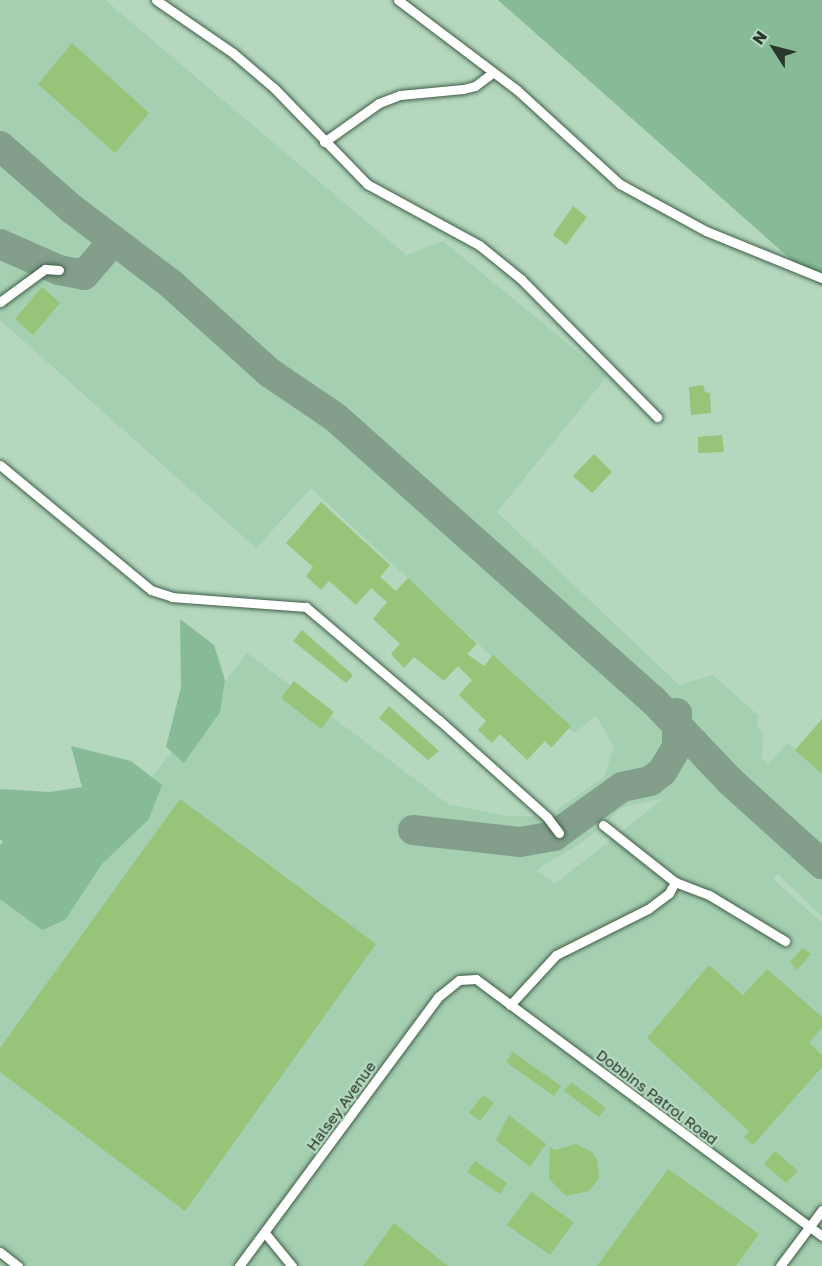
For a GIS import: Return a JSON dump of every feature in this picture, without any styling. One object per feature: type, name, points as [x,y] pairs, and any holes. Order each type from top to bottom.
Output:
[{"type":"street","points":[[156,0],[233,53],[287,100],[324,142],[367,184],[479,245],[521,279],[657,417]]},
{"type":"street","points":[[398,0],[517,90],[620,184],[706,231],[822,278]]},
{"type":"street","points":[[324,142],[379,103],[400,95],[476,86],[492,73]]},
{"type":"street","points":[[0,302],[45,269],[59,270]]},
{"type":"street","points":[[0,465],[151,590],[172,597],[306,607],[448,728],[547,817],[559,833]]},
{"type":"street","points":[[603,825],[675,882],[709,896],[785,941]]},
{"type":"street","points":[[510,1005],[556,955],[648,909],[669,893],[675,882]]},
{"type":"street","name":"Dobbins Patrol Road","points":[[476,979],[822,1236]]},
{"type":"street","name":"Halsey Avenue","points":[[239,1266],[438,997],[459,980],[476,979]]},
{"type":"street","points":[[780,1266],[822,1210]]},
{"type":"street","points":[[265,1233],[292,1266]]},
{"type":"street","points":[[0,1252],[18,1266]]},
{"type":"shaded area","points":[[0,0],[105,0],[406,255],[443,241],[607,376],[497,512],[679,685],[713,675],[759,716],[756,724],[764,734],[761,757],[768,764],[788,743],[822,773],[822,916],[778,874],[773,879],[822,923],[822,1266],[0,1266],[0,850],[61,897],[247,653],[448,804],[506,816],[547,817],[604,777],[614,746],[596,716],[574,733],[311,488],[256,548],[0,320]],"holes":[[[664,798],[555,884],[536,870],[581,843],[624,807]]]},
{"type":"shaded area","points":[[498,0],[822,0],[822,287]]},
{"type":"shaded area","points":[[180,619],[214,645],[225,680],[220,712],[184,763],[166,747],[181,687]]},
{"type":"shaded area","points":[[71,746],[131,761],[162,785],[149,819],[102,864],[65,920],[42,930],[0,899],[0,845],[3,842],[0,839],[0,789],[50,792],[82,787]]},
{"type":"building","points":[[72,43],[149,113],[115,153],[38,84]]},
{"type":"building","points":[[573,206],[587,217],[566,245],[553,235]]},
{"type":"building","points":[[42,287],[60,303],[33,335],[15,319]]},
{"type":"building","points":[[703,385],[705,392],[710,393],[711,413],[691,415],[689,387]]},
{"type":"building","points":[[722,435],[724,452],[698,453],[698,437]]},
{"type":"building","points":[[594,454],[612,472],[592,493],[573,476]]},
{"type":"building","points":[[321,502],[390,565],[380,577],[396,591],[408,578],[477,644],[467,654],[484,666],[493,655],[571,726],[551,748],[545,741],[527,760],[500,734],[492,743],[478,730],[486,721],[459,695],[472,680],[458,666],[444,681],[414,657],[404,668],[391,654],[400,644],[373,619],[387,602],[371,588],[356,605],[329,581],[321,590],[306,576],[313,567],[286,543]]},
{"type":"building","points":[[302,630],[353,675],[346,683],[293,641]]},
{"type":"building","points":[[294,681],[334,712],[321,729],[281,698]]},
{"type":"building","points":[[389,706],[439,751],[428,760],[379,718]]},
{"type":"building","points":[[822,719],[822,774],[795,750]]},
{"type":"building","points":[[180,799],[376,944],[185,1211],[0,1072],[0,1048]]},
{"type":"building","points":[[803,948],[811,954],[797,970],[790,962]]},
{"type":"building","points":[[709,965],[743,995],[767,969],[822,1017],[822,1028],[809,1043],[822,1055],[822,1067],[753,1145],[744,1137],[749,1131],[647,1038]]},
{"type":"building","points":[[513,1052],[561,1086],[554,1096],[506,1062]]},
{"type":"building","points":[[571,1082],[606,1108],[599,1117],[564,1091]]},
{"type":"building","points":[[483,1095],[494,1103],[480,1121],[469,1113]]},
{"type":"building","points":[[509,1115],[546,1144],[530,1167],[496,1140]]},
{"type":"building","points":[[576,1144],[592,1152],[597,1160],[599,1178],[589,1191],[566,1196],[549,1179],[550,1147],[555,1150]]},
{"type":"building","points":[[775,1151],[798,1171],[786,1183],[764,1164]]},
{"type":"building","points":[[475,1161],[507,1183],[500,1194],[467,1172]]},
{"type":"building","points":[[668,1169],[759,1234],[736,1266],[597,1266]]},
{"type":"building","points":[[531,1192],[574,1222],[550,1255],[507,1225]]},
{"type":"building","points":[[394,1223],[448,1266],[363,1266]]},
{"type":"taxiway","points":[[0,146],[72,209],[171,284],[270,373],[335,417],[652,699],[730,781],[822,864]]},
{"type":"taxiway","points":[[0,244],[59,270],[84,275],[113,241]]},
{"type":"taxiway","points":[[413,830],[520,842],[554,836],[622,787],[650,781],[662,772],[677,747],[677,713]]}]
